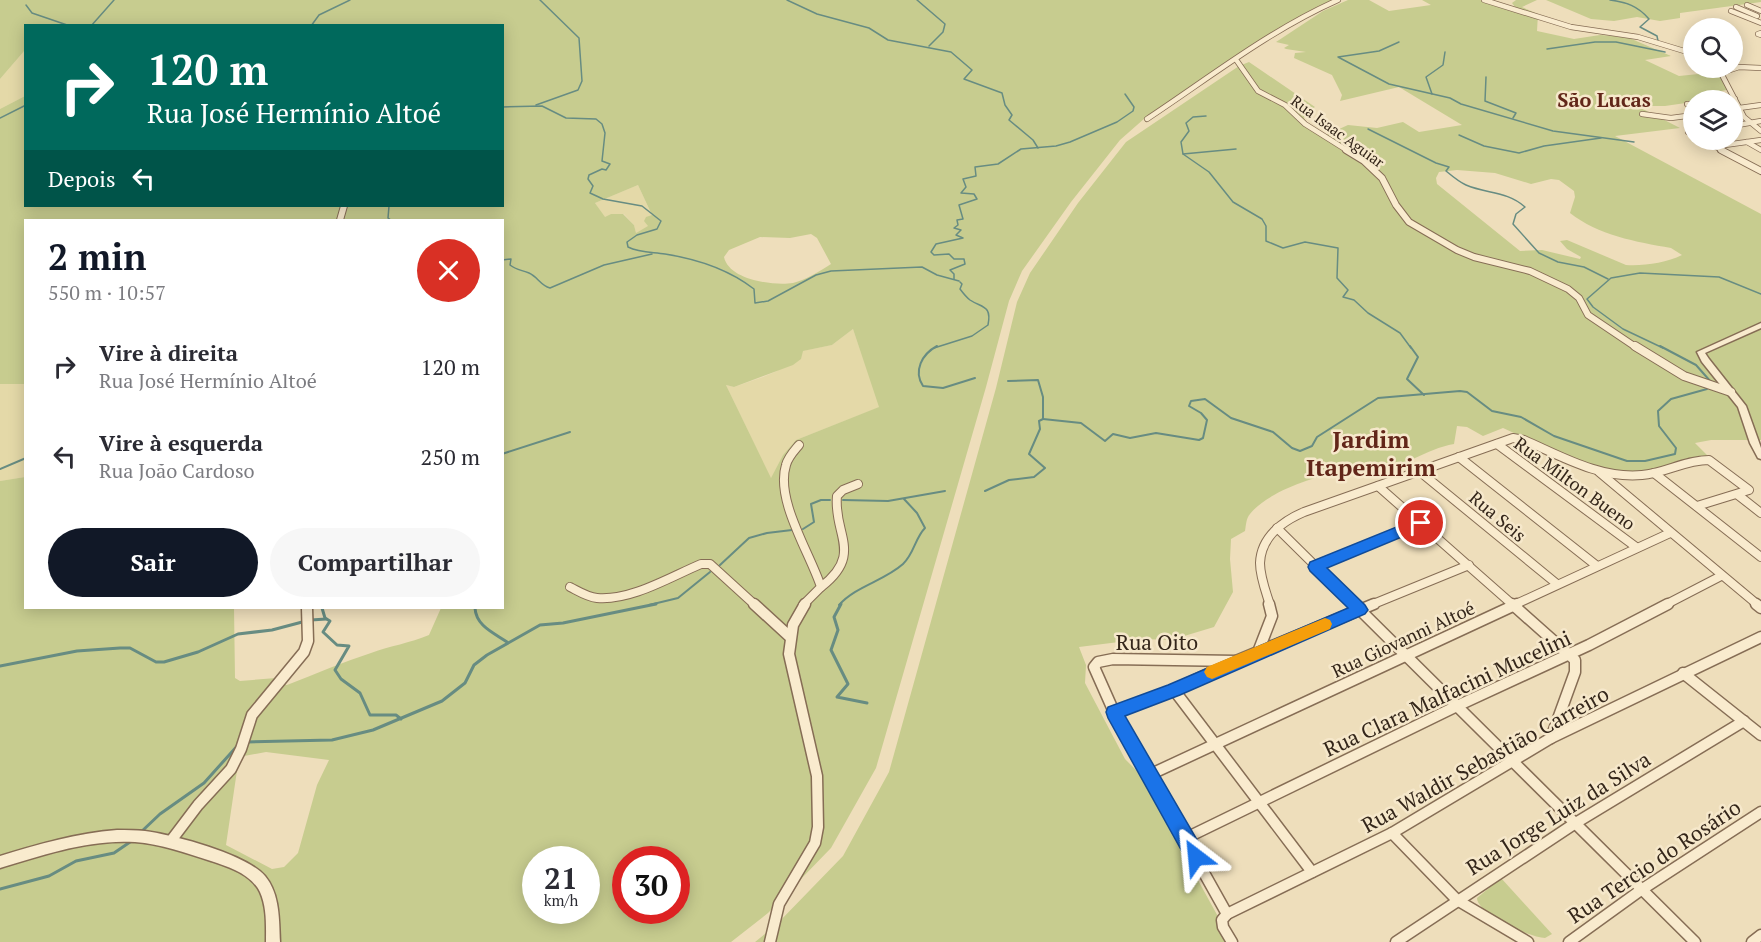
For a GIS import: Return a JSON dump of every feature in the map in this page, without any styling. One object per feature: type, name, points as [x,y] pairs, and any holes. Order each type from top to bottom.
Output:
[{"type":"street","points":[[1147,119],[1315,10],[1338,0]]},
{"type":"street","points":[[1484,0],[1571,27],[1638,37],[1683,51]]},
{"type":"street","points":[[1747,5],[1761,11]]},
{"type":"street","points":[[1736,7],[1761,20]]},
{"type":"street","points":[[1731,11],[1754,20],[1761,20]]},
{"type":"street","name":"Rua Isaac Aguiar","points":[[1237,61],[1258,91],[1285,105],[1305,124],[1364,161],[1382,178],[1396,205],[1409,222],[1457,250],[1474,257],[1530,271],[1568,289],[1579,298],[1588,315],[1609,331],[1684,376],[1731,392]]},
{"type":"street","points":[[1743,64],[1761,68]]},
{"type":"street","points":[[1730,90],[1721,71],[1754,67]]},
{"type":"street","points":[[1743,107],[1761,105]]},
{"type":"street","points":[[1743,113],[1750,123],[1761,131]]},
{"type":"street","points":[[1642,114],[1671,118],[1683,116]]},
{"type":"street","points":[[1743,124],[1761,121]]},
{"type":"street","points":[[1743,142],[1761,140]]},
{"type":"street","points":[[1746,142],[1761,150]]},
{"type":"street","points":[[1724,150],[1761,171]]},
{"type":"street","points":[[1761,325],[1701,352],[1746,415],[1750,436],[1761,456]]},
{"type":"street","points":[[1258,652],[1272,616],[1260,565],[1261,556],[1266,542],[1277,528],[1290,519],[1513,438],[1524,440],[1597,470],[1624,476],[1654,473],[1703,459],[1713,462],[1746,486],[1749,492],[1697,506]]},
{"type":"street","name":"Rua Milton Bueno","points":[[1497,444],[1636,547]]},
{"type":"street","points":[[799,445],[785,467],[786,487],[789,503],[821,587]]},
{"type":"street","points":[[1459,457],[1597,566]]},
{"type":"street","points":[[1597,470],[1761,608]]},
{"type":"street","name":"Rua Seis","points":[[1419,471],[1557,584]]},
{"type":"street","points":[[1654,473],[1761,556]]},
{"type":"street","points":[[770,942],[779,904],[815,843],[818,827],[817,776],[789,654],[789,636],[802,604],[830,581],[843,558],[844,538],[838,520],[837,496],[843,490],[858,484]]},
{"type":"street","points":[[1378,486],[1571,654],[1575,660],[1575,672],[1551,738]]},
{"type":"street","points":[[1738,495],[1761,513]]},
{"type":"street","points":[[1316,567],[1421,523]]},
{"type":"street","points":[[1277,528],[1695,942]]},
{"type":"street","name":"Rua Giovanni Altoé","points":[[1149,775],[1670,533]]},
{"type":"street","points":[[570,587],[590,596],[607,597],[632,592],[701,564],[710,564],[789,636]]},
{"type":"street","points":[[1232,942],[1223,927],[1222,920],[1227,914],[1114,712],[1174,690],[1236,661],[1469,565]]},
{"type":"street","name":"Rua Clara Malfacini Mucelini","points":[[1186,838],[1456,706],[1571,654],[1721,576]]},
{"type":"street","points":[[170,842],[198,805],[231,769],[241,749],[252,715],[304,652],[308,642],[307,609]]},
{"type":"street","name":"Rua Waldir Sebastião Carreiro","points":[[1227,914],[1392,833],[1551,738],[1761,637]]},
{"type":"street","name":"Rua Oito","points":[[1114,712],[1095,675],[1098,662],[1113,659],[1236,661]]},
{"type":"street","points":[[1683,673],[1761,735]]},
{"type":"street","points":[[1174,690],[1312,872]]},
{"type":"street","name":"Rua Jorge Luiz da Silva","points":[[1396,942],[1574,824],[1744,721]]},
{"type":"street","name":"Rua Tercio do Rosário","points":[[1569,942],[1641,890],[1761,812]]},
{"type":"street","points":[[1392,833],[1457,900],[1528,942]]},
{"type":"street","points":[[0,862],[103,837],[134,836],[170,842],[233,861],[257,874],[271,907],[273,942]]},
{"type":"street","points":[[1752,942],[1761,935]]},
{"type":"shaded area","points":[[24,51],[24,97],[0,109],[0,79]]},
{"type":"shaded area","points":[[638,185],[652,215],[649,226],[636,233],[634,225],[624,214],[611,214],[605,218],[595,203]]},
{"type":"shaded area","points":[[853,329],[880,407],[796,440],[783,455],[771,479],[726,385],[734,387],[777,371],[802,351],[832,345]]},
{"type":"shaded area","points":[[0,384],[24,384],[24,477],[0,481]]},
{"type":"green space","points":[[0,0],[1332,0],[1305,14],[1145,118],[1120,140],[1071,202],[1022,271],[1009,301],[876,768],[831,848],[768,913],[731,942],[0,942],[0,481],[24,477],[24,609],[234,609],[235,678],[240,681],[276,678],[277,684],[287,685],[385,648],[429,635],[441,609],[504,609],[504,219],[24,219],[24,384],[0,384],[0,109],[24,97],[24,207],[504,207],[504,24],[24,24],[24,51],[0,79]],"holes":[[[638,185],[652,215],[646,217],[644,221],[648,226],[636,233],[634,225],[623,214],[611,214],[605,217],[595,203]],[[811,234],[817,238],[831,264],[793,283],[753,280],[734,271],[724,257],[729,250],[760,237],[790,238]],[[853,329],[879,407],[796,440],[783,455],[771,478],[726,385],[734,387],[793,365],[801,359],[803,351],[832,345]],[[266,752],[329,760],[317,785],[298,853],[284,867],[272,869],[226,845],[239,757]]]},
{"type":"green space","points":[[1348,0],[1369,0],[1389,11],[1431,5],[1422,0],[1480,0],[1510,8],[1515,7],[1512,3],[1516,0],[1537,0],[1522,7],[1538,14],[1537,31],[1574,39],[1600,35],[1627,37],[1671,56],[1645,60],[1679,76],[1683,76],[1683,78],[1723,78],[1731,89],[1683,90],[1683,103],[1637,106],[1680,128],[1615,136],[1761,214],[1761,440],[1711,440],[1695,443],[1709,457],[1659,471],[1623,474],[1562,455],[1503,428],[1483,436],[1467,427],[1457,426],[1454,444],[1433,450],[1394,468],[1373,475],[1341,473],[1318,477],[1279,492],[1257,506],[1248,518],[1245,531],[1231,539],[1233,592],[1214,627],[1171,640],[1143,639],[1079,647],[1086,665],[1085,683],[1125,759],[1139,773],[1232,942],[755,942],[777,924],[843,856],[889,772],[996,388],[1017,302],[1030,273],[1078,203],[1126,142],[1239,66],[1249,62],[1315,107],[1307,112],[1304,118],[1308,125],[1326,135],[1348,125],[1377,128],[1403,122],[1419,132],[1462,125],[1399,87],[1340,101],[1342,95],[1332,75],[1294,58],[1295,53],[1306,52],[1286,49],[1284,48],[1289,45],[1276,42],[1323,11]],"holes":[[[1457,170],[1495,173],[1531,184],[1551,179],[1559,180],[1574,191],[1575,197],[1570,213],[1581,221],[1631,240],[1671,248],[1682,255],[1655,263],[1626,265],[1567,240],[1560,241],[1567,249],[1581,257],[1580,259],[1542,250],[1520,251],[1437,184],[1436,178],[1439,172]]]},
{"type":"green space","points":[[1546,0],[1761,0],[1761,2],[1680,13],[1680,18],[1660,21],[1637,17],[1614,21],[1591,19]]},
{"type":"green space","points":[[1501,878],[1552,934],[1545,938],[1517,930],[1495,918],[1479,904],[1477,898]]},
{"type":"waterway","points":[[93,24],[114,0]]},
{"type":"waterway","points":[[312,24],[319,15],[350,0]]},
{"type":"waterway","points":[[536,105],[578,90],[582,81],[579,38],[540,0]]},
{"type":"waterway","points":[[787,0],[817,14],[869,28],[888,40],[951,52],[972,70],[964,79],[1002,93],[1005,105],[1012,115],[1009,120],[1033,140],[1038,148]]},
{"type":"waterway","points":[[917,0],[945,24],[943,32],[929,46]]},
{"type":"waterway","points":[[1610,0],[1626,3],[1641,11],[1649,19],[1640,27],[1657,36],[1658,41]]},
{"type":"waterway","points":[[26,5],[32,13],[64,24]]},
{"type":"waterway","points":[[1399,42],[1379,51],[1338,57],[1389,84],[1432,94]]},
{"type":"waterway","points":[[1547,49],[1595,42],[1616,42],[1665,52]]},
{"type":"waterway","points":[[1432,94],[1426,77],[1443,65],[1445,52]]},
{"type":"waterway","points":[[1486,77],[1485,101],[1516,113],[1513,118]]},
{"type":"waterway","points":[[1038,148],[1070,142],[1117,122],[1133,111],[1134,107],[1125,94]]},
{"type":"waterway","points":[[1432,94],[1553,131],[1634,142]]},
{"type":"waterway","points":[[0,118],[24,106]]},
{"type":"waterway","points":[[504,107],[542,106],[566,118],[596,119],[602,124],[605,133],[602,161],[610,164],[606,170],[602,169],[589,175],[588,179],[593,186],[590,193],[603,199],[642,206],[661,221],[657,229],[637,235],[627,242],[628,247],[689,259],[723,270],[754,289],[755,303],[768,301],[816,275],[831,271],[922,267],[937,275],[959,281]]},
{"type":"waterway","points":[[1183,154],[1181,142],[1189,131],[1186,123],[1193,117],[1206,116]]},
{"type":"waterway","points":[[1368,129],[1436,163],[1449,167],[1446,171],[1463,184],[1504,195],[1518,202],[1525,207],[1516,214],[1513,224],[1539,253],[1558,262],[1584,267],[1608,279]]},
{"type":"waterway","points":[[1459,135],[1484,146],[1519,153],[1544,146],[1601,138]]},
{"type":"waterway","points":[[954,279],[954,274],[950,270],[965,264],[964,259],[954,259],[949,254],[934,255],[931,252],[936,244],[963,238],[956,235],[961,230],[954,228],[958,225],[957,220],[963,219],[959,205],[977,199],[974,194],[961,193],[966,187],[963,179],[976,176],[975,167],[998,164],[1021,149],[1038,148]]},
{"type":"waterway","points":[[1183,154],[1236,149]]},
{"type":"waterway","points":[[1183,154],[1209,172],[1233,202],[1262,219],[1266,226],[1266,241],[1283,248],[1305,242],[1338,248],[1337,278],[1348,290],[1343,297],[1354,300],[1368,313],[1400,333],[1411,348]]},
{"type":"waterway","points":[[389,207],[390,219]]},
{"type":"waterway","points":[[504,260],[511,259],[510,265],[532,275],[550,288],[604,265],[652,254]]},
{"type":"waterway","points":[[1663,348],[1623,329],[1593,307],[1587,299],[1611,278],[1640,273],[1719,277],[1761,294]]},
{"type":"waterway","points":[[934,348],[972,336],[988,325],[987,310],[966,296],[960,289],[962,284],[960,282]]},
{"type":"waterway","points":[[937,346],[923,358],[921,363],[919,375],[923,386],[943,388],[975,378]]},
{"type":"waterway","points":[[1410,346],[1418,357],[1407,379],[1423,394]]},
{"type":"waterway","points":[[1660,346],[1696,365],[1711,382]]},
{"type":"waterway","points":[[1008,381],[1038,380],[1043,397],[1043,419]]},
{"type":"waterway","points":[[1423,394],[1467,392],[1492,411],[1521,417],[1554,436],[1627,461],[1645,461],[1675,454],[1676,448],[1659,426],[1658,411],[1671,399],[1707,389]]},
{"type":"waterway","points":[[1043,419],[1081,423],[1105,441],[1113,434],[1130,438],[1156,433],[1199,440],[1203,438],[1207,420],[1201,413],[1189,406],[1191,401],[1205,399],[1231,418],[1273,432],[1292,448],[1300,451],[1312,446],[1317,437],[1378,398],[1423,394]]},
{"type":"waterway","points":[[985,491],[1009,480],[1034,477],[1045,468],[1029,454],[1040,429],[1039,421],[1043,419]]},
{"type":"waterway","points":[[504,453],[570,432]]},
{"type":"waterway","points":[[0,469],[24,459]]},
{"type":"waterway","points":[[843,500],[888,501],[945,491]]},
{"type":"waterway","points":[[839,605],[846,598],[895,570],[910,556],[925,528],[917,513],[904,499]]},
{"type":"waterway","points":[[803,529],[814,522],[811,504],[821,500],[830,500]]},
{"type":"waterway","points":[[720,565],[749,538],[792,530]]},
{"type":"waterway","points":[[649,605],[678,598],[710,572]]},
{"type":"waterway","points":[[400,718],[442,701],[465,683],[474,665],[487,655],[540,625],[563,623],[656,604]]},
{"type":"waterway","points":[[841,604],[834,617],[838,630],[831,650],[848,684],[837,697],[867,703]]},
{"type":"waterway","points":[[322,609],[325,618],[330,621],[323,632],[337,645],[349,646],[335,670],[341,679],[360,693],[370,715],[396,715],[400,718]]},
{"type":"waterway","points":[[475,609],[482,624],[507,642]]},
{"type":"waterway","points":[[311,620],[326,619]]},
{"type":"waterway","points":[[0,666],[77,651],[120,648],[130,648],[156,662],[164,662],[198,652],[238,634],[272,630],[306,621]]},
{"type":"waterway","points":[[247,742],[332,740],[373,730],[400,718]]},
{"type":"waterway","points":[[141,832],[160,814],[204,783],[239,744]]},
{"type":"waterway","points":[[0,889],[49,876],[76,861],[114,853],[133,840]]},
{"type":"slow traffic","points":[[1212,672],[1325,624]]},
{"type":"district","name":"São Lucas","points":[[1604,99]]},
{"type":"district","name":"Jardim Itapemirim","points":[[1371,453]]},
{"type":"route","points":[[1196,857],[1114,712],[1174,690],[1236,661],[1360,610],[1316,567],[1421,523]]}]
